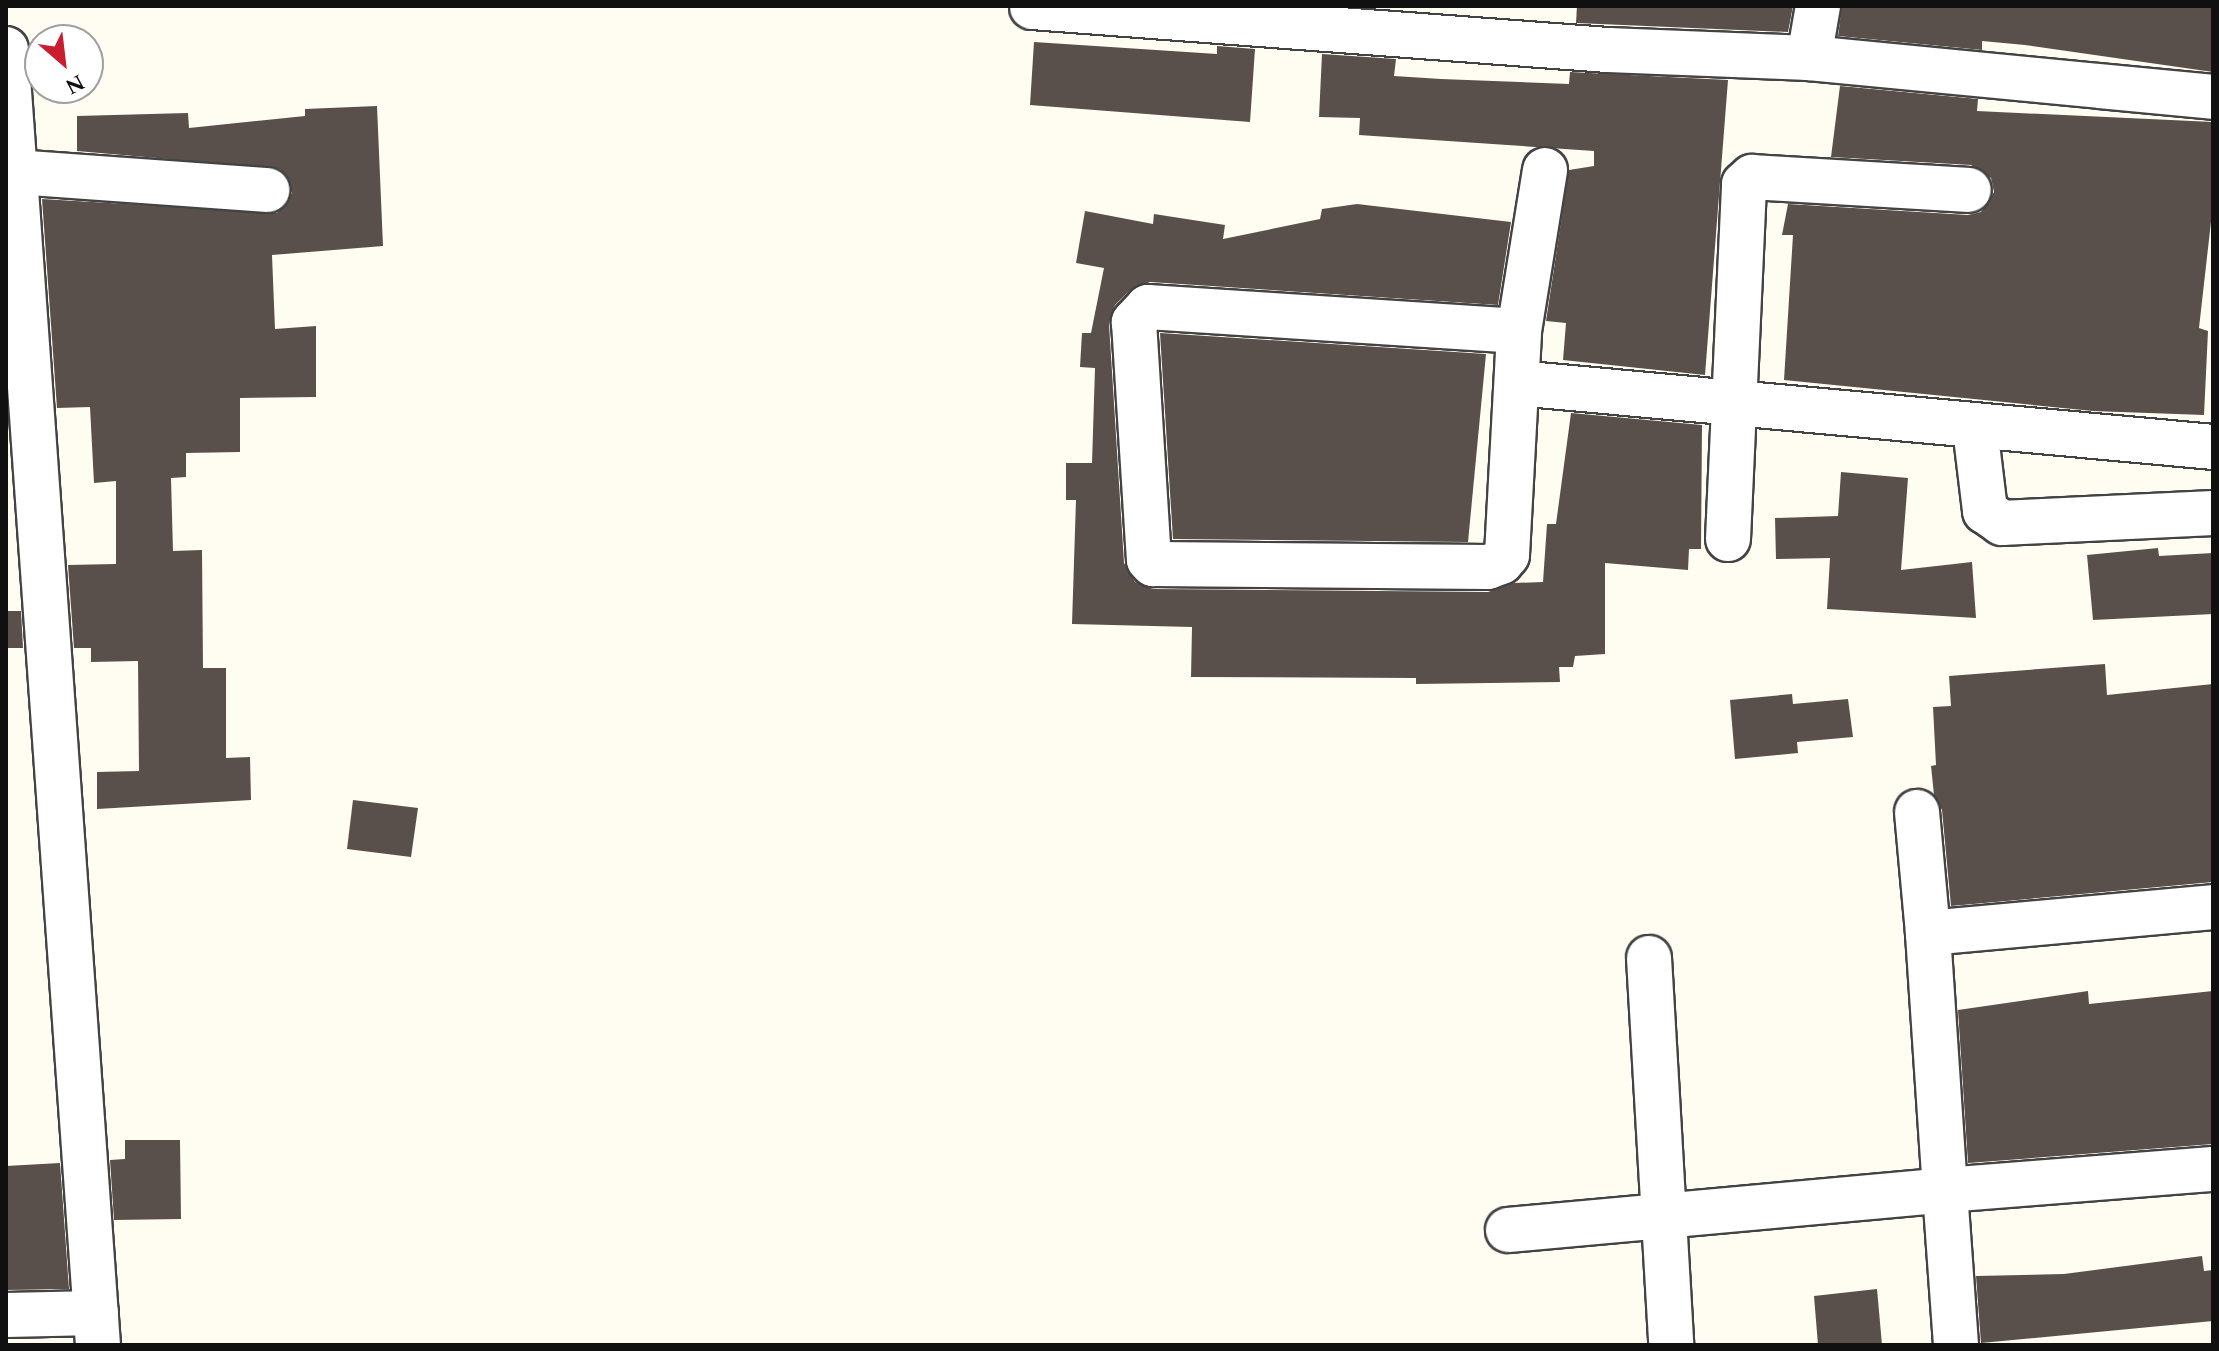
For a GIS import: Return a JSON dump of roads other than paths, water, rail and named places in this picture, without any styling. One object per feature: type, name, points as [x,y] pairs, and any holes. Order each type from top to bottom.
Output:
[{"type":"street","points":[[1809,58],[1818,6]]},
{"type":"street","points":[[1032,7],[1284,17],[1809,58],[2213,97]]},
{"type":"street","points":[[6,49],[23,534],[97,1329],[6,1315]]},
{"type":"street","points":[[11,153],[267,190]]},
{"type":"street","points":[[1519,331],[1148,307],[1134,322],[1149,560],[1153,564],[1494,566],[1507,555],[1519,331],[1545,170]]},
{"type":"street","points":[[1728,539],[1731,402],[1747,180],[1969,190]]},
{"type":"street","points":[[1517,383],[1975,428],[2213,447]]},
{"type":"street","points":[[1975,428],[1979,490],[1985,511],[2002,523],[2213,513]]},
{"type":"street","points":[[1917,812],[1956,1345]]},
{"type":"street","points":[[1928,933],[2213,907]]},
{"type":"street","points":[[1649,958],[1661,1217],[1671,1345]]},
{"type":"street","points":[[1508,1230],[2213,1169]]}]
